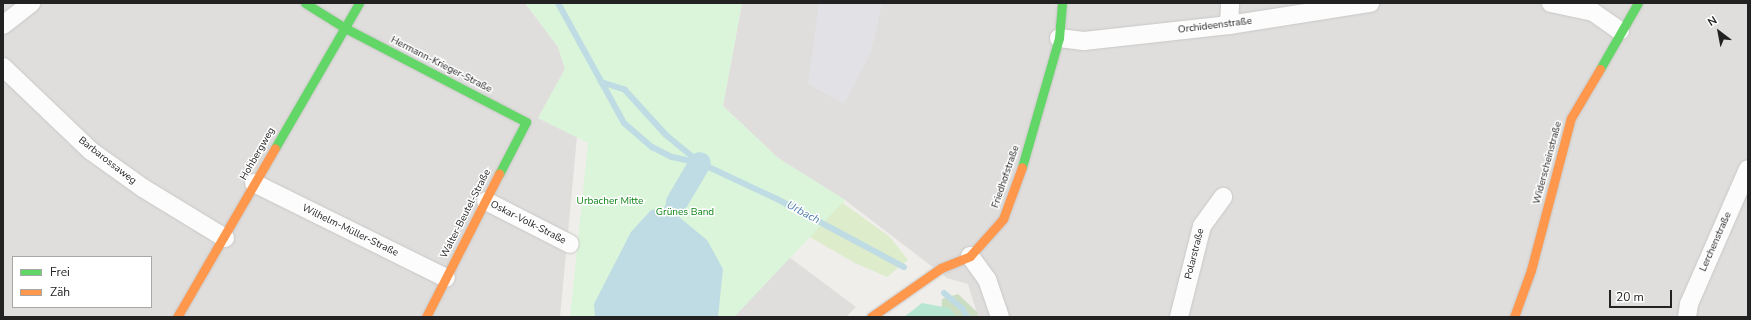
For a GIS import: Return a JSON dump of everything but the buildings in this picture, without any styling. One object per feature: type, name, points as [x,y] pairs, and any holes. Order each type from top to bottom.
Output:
[{"type":"street","points":[[3,25],[31,3]]},
{"type":"street","name":"Hermann-Krieger-Straße","points":[[305,3],[345,28],[526,122]]},
{"type":"street","name":"Hohbergweg","points":[[177,317],[225,238],[254,183],[359,3]]},
{"type":"street","name":"Friedhofstraße","points":[[871,317],[942,268],[970,256],[1003,219],[1019,178],[1060,38],[1062,3]]},
{"type":"street","points":[[1229,25],[1230,3]]},
{"type":"street","name":"Orchideenstraße","points":[[1060,38],[1084,41],[1229,25],[1370,3]]},
{"type":"street","points":[[1551,3],[1594,7],[1620,31]]},
{"type":"street","name":"Widerscheinstraße","points":[[1514,317],[1531,270],[1571,118],[1620,31],[1638,3]]},
{"type":"street","name":"Barbarossaweg","points":[[3,67],[91,151],[143,188],[225,238]]},
{"type":"street","name":"Walter-Beutel-Straße","points":[[426,317],[526,122]]},
{"type":"street","name":"Lerchenstraße","points":[[1687,317],[1689,304],[1748,168]]},
{"type":"street","name":"Wilhelm-Müller-Straße","points":[[254,183],[446,278]]},
{"type":"street","name":"Polarstraße","points":[[1179,317],[1202,226],[1223,197]]},
{"type":"street","name":"Oskar-Volk-Straße","points":[[486,201],[570,244]]},
{"type":"street","points":[[970,256],[987,279],[1000,317]]},
{"type":"shaded area","points":[[3,3],[525,3],[558,47],[565,69],[538,118],[577,137],[560,317],[3,317]]},
{"type":"shaded area","points":[[742,3],[1748,3],[1748,317],[978,317],[968,284],[947,278],[845,200],[778,158],[723,106]]},
{"type":"shaded area","points":[[819,3],[882,4],[871,53],[844,104],[808,84]]},
{"type":"shaded area","points":[[789,257],[856,307],[846,317],[734,317]]},
{"type":"green space","name":"Grünes Band","points":[[525,3],[742,3],[723,106],[778,158],[845,200],[734,317],[570,317],[588,143],[538,118],[565,69],[558,47]]},
{"type":"green space","points":[[829,193],[890,237],[908,260],[887,277],[855,263],[773,216]]},
{"type":"green space","points":[[958,294],[977,312],[978,317],[941,317],[942,299]]},
{"type":"green space","points":[[922,303],[949,308],[957,317],[904,317]]},
{"type":"water","points":[[669,198],[685,207],[679,217],[707,240],[723,269],[718,317],[595,317],[594,304],[631,232],[651,210],[664,208]]},
{"type":"waterway","name":"Urbach","points":[[558,3],[624,123],[652,147],[672,157],[700,163],[777,199],[904,267]]},
{"type":"waterway","name":"Urbach","points":[[601,82],[625,90],[666,135],[700,163]]},
{"type":"waterway","name":"Urbach","points":[[677,202],[700,163]]},
{"type":"waterway","name":"Urbach","points":[[944,293],[962,308],[967,317]]},
{"type":"traffic: fast","points":[[305,3],[345,28],[526,122],[499,174]]},
{"type":"traffic: fast","points":[[275,148],[359,3]]},
{"type":"traffic: fast","points":[[1022,167],[1059,38],[1062,3]]},
{"type":"traffic: fast","points":[[1600,69],[1638,3]]},
{"type":"traffic: slow","points":[[1514,317],[1531,270],[1571,118],[1600,69]]},
{"type":"traffic: slow","points":[[177,317],[275,148]]},
{"type":"traffic: slow","points":[[871,317],[941,268],[970,256],[1003,219],[1022,167]]},
{"type":"traffic: slow","points":[[426,317],[499,174]]},
{"type":"park label","name":"Urbacher Mitte","points":[[610,202]]}]
